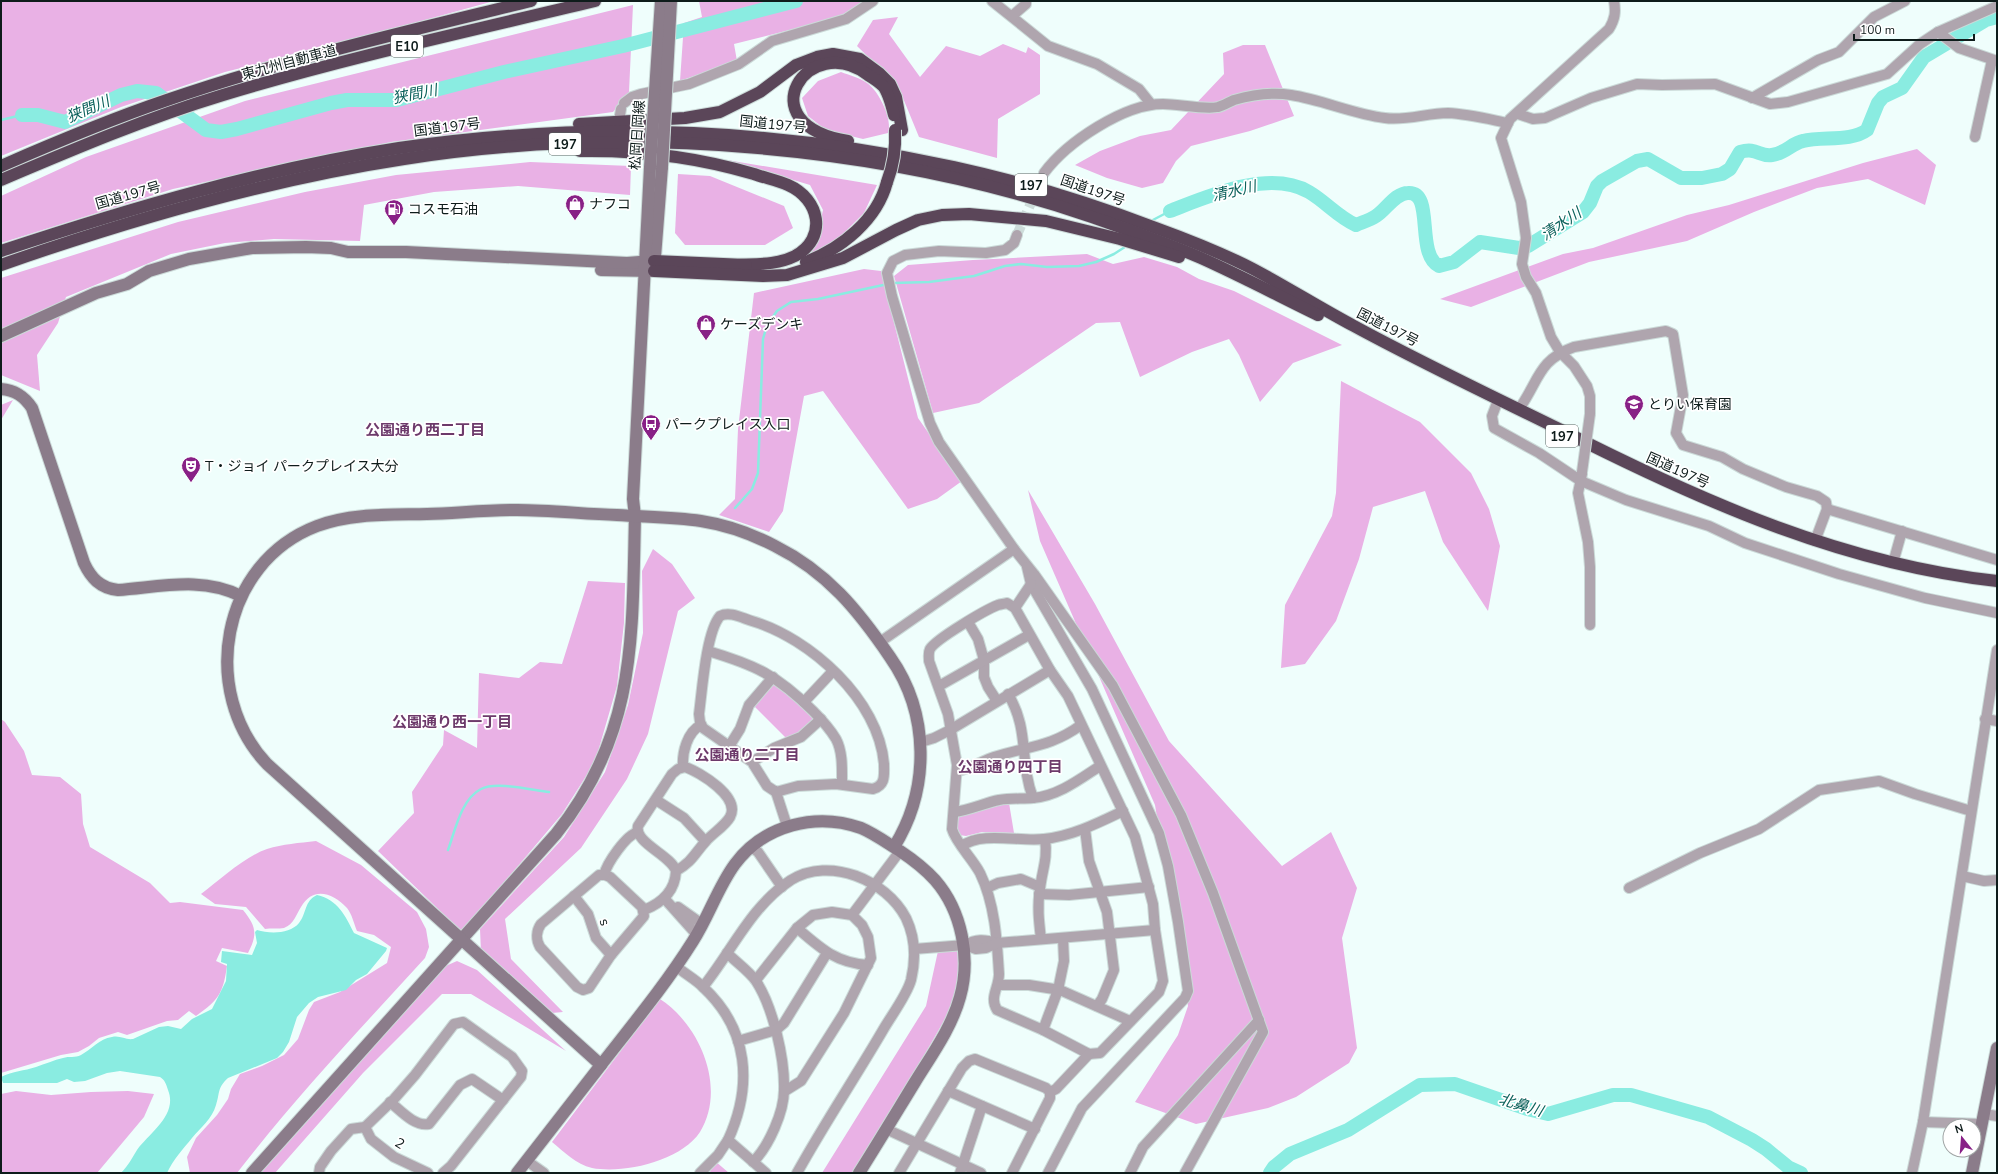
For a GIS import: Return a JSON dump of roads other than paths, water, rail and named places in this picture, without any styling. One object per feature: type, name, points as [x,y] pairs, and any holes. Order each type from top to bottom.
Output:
[{"type":"highway","name":"東九州自動車道","points":[[1,166],[41,148],[142,109],[215,85],[370,40],[531,1]]},
{"type":"highway","name":"東九州自動車道","points":[[1,180],[125,129],[221,96],[405,47],[594,1]]},
{"type":"highway","points":[[506,136],[563,126],[618,121],[685,118],[720,112],[760,92],[796,66],[816,57],[833,54],[860,59],[880,73],[890,84],[896,97],[901,160],[880,202],[863,224],[846,240],[826,254],[806,262],[785,266],[650,266]]},
{"type":"highway","points":[[899,130],[883,87],[860,69],[839,63],[820,65],[805,74],[795,89],[793,97],[799,118],[802,123],[822,134],[841,140],[954,161],[1008,179]]},
{"type":"highway","name":"国道197号","points":[[1,251],[85,223],[183,195],[284,170],[399,148],[506,136],[612,131],[681,132],[764,137],[879,152],[1008,179],[1099,207],[1219,253],[1251,268],[1361,330],[1664,481],[1719,505],[1815,541],[1893,563],[1939,573],[1997,581]]},
{"type":"highway","name":"国道197号","points":[[1,265],[79,238],[198,203],[275,184],[395,160],[502,148],[611,142],[702,144],[850,158],[1012,193],[1090,216],[1138,234],[1198,257],[1497,403],[1658,484],[1754,523],[1815,545],[1906,572],[1944,581],[1997,589]]},
{"type":"highway","points":[[395,160],[436,160],[554,151],[637,152],[679,157],[728,167],[786,184],[805,195],[810,201],[816,216],[814,232],[806,246],[794,256],[778,262],[738,265]]},
{"type":"highway","points":[[831,261],[859,239],[869,228],[887,202],[891,181]]},
{"type":"highway","points":[[650,266],[763,276],[787,275],[843,258],[918,220],[942,215],[969,214],[1046,221],[1106,235],[1176,256],[1264,289]]},
{"type":"street","name":"松岡日岡線","points":[[656,167],[660,1]]},
{"type":"street","name":"松岡日岡線","points":[[252,1173],[461,939],[542,851],[569,818],[595,777],[609,744],[620,709],[628,668],[635,516],[640,499],[650,266],[656,167],[670,1]]},
{"type":"street","points":[[618,121],[622,106],[632,98],[641,94],[689,84],[739,64],[772,41],[846,20],[873,1]]},
{"type":"street","points":[[992,1],[1048,46],[1097,64],[1139,89],[1151,104]]},
{"type":"street","points":[[1012,16],[1026,4],[1026,1]]},
{"type":"street","points":[[1590,625],[1590,567],[1588,542],[1578,493],[1590,414],[1590,396],[1587,386],[1574,366],[1560,352],[1551,338],[1536,293],[1526,277],[1522,264],[1526,238],[1521,202],[1501,138],[1510,119],[1518,114],[1609,29],[1616,12],[1614,1]]},
{"type":"street","points":[[1752,98],[1818,60],[1840,52],[1874,16],[1905,1]]},
{"type":"street","points":[[1518,114],[1533,119],[1545,118],[1591,98],[1637,84],[1715,84],[1770,104],[1788,102],[1887,74],[1920,44],[1985,10],[1997,6]]},
{"type":"street","points":[[1940,33],[1959,48],[1994,60],[1975,137]]},
{"type":"street","points":[[1044,173],[1054,160],[1067,149],[1110,120],[1130,110],[1151,104],[1218,107],[1234,100],[1265,94],[1290,95],[1317,100],[1359,113],[1385,118],[1399,119],[1448,114],[1508,123]]},
{"type":"street","points":[[1017,235],[1014,243],[1005,250],[986,253],[939,251],[905,255],[893,261],[887,273],[892,296],[930,423],[939,442],[1113,686],[1181,815],[1213,893],[1263,1032],[1185,1173]]},
{"type":"street","points":[[1,336],[53,313],[104,295],[127,284],[198,264],[245,256],[348,252],[509,265],[650,266]]},
{"type":"street","points":[[1519,409],[1540,371],[1549,360],[1560,352],[1574,347],[1666,331],[1673,334],[1683,395],[1676,433],[1683,445],[1722,457],[1743,469],[1786,487],[1818,496],[1826,502],[1827,509],[1815,541]]},
{"type":"street","points":[[1,389],[18,393],[24,397],[32,408],[84,563],[96,581],[107,588],[118,590],[186,583],[200,584],[221,588],[241,596]]},
{"type":"street","points":[[1497,403],[1492,416],[1494,428],[1626,500],[1709,526],[1745,542],[1832,572],[1925,598],[1997,614]]},
{"type":"street","points":[[1827,509],[1902,531],[1968,553],[1997,560]]},
{"type":"street","points":[[601,1064],[267,764],[249,742],[234,711],[227,668],[229,634],[241,596],[262,565],[290,541],[314,527],[347,518],[516,510],[635,516],[704,522],[739,531],[773,545],[806,564],[833,586],[858,611],[898,669],[908,690],[914,710],[920,742],[920,767],[913,809],[906,828],[897,849],[875,885],[852,915]]},
{"type":"street","points":[[1893,563],[1902,531]]},
{"type":"street","points":[[880,642],[1014,549]]},
{"type":"street","points":[[1025,562],[1031,584],[1092,689],[1159,833],[1168,866],[1177,915],[1188,991],[1185,998],[1082,1108],[1048,1173]]},
{"type":"street","points":[[1015,608],[1031,584]]},
{"type":"street","points":[[999,604],[1007,604],[1015,608],[1050,670],[1068,696],[1100,766],[1123,811],[1135,837],[1153,904],[1155,930],[1162,965],[1163,981],[1158,992],[1100,1053],[1089,1054],[1043,1030],[996,1010],[993,1004],[993,997],[999,985],[997,943],[990,900],[987,888],[979,872],[962,846],[954,837],[952,830],[957,771],[951,730],[939,686],[929,661],[928,654],[930,648],[937,641],[999,604]]},
{"type":"street","points":[[776,792],[798,786],[842,784],[870,789],[880,786],[884,780],[883,761],[879,738],[861,701],[833,672],[795,640],[766,625],[730,614],[723,615],[717,620],[708,651],[699,714],[701,725],[705,730],[730,745],[752,762],[766,786],[776,792],[787,826]]},
{"type":"street","points":[[968,622],[978,639],[984,660],[984,677],[988,687],[997,701]]},
{"type":"street","points":[[939,686],[1029,635]]},
{"type":"street","points":[[1912,1173],[1923,1122],[1997,650]]},
{"type":"street","points":[[708,651],[750,664],[773,677],[804,702],[821,719],[836,740],[840,752],[842,784]]},
{"type":"street","points":[[920,742],[934,738],[951,730],[1008,694],[1050,670]]},
{"type":"street","points":[[804,702],[833,672]]},
{"type":"street","points":[[730,745],[740,729],[749,705],[773,677]]},
{"type":"street","points":[[1008,694],[1019,715],[1026,776],[1033,798]]},
{"type":"street","points":[[752,762],[774,748],[801,737],[821,719]]},
{"type":"street","points":[[1985,720],[1997,721]]},
{"type":"street","points":[[683,767],[684,753],[692,732],[701,725]]},
{"type":"street","points":[[957,771],[994,757],[1058,740],[1081,725]]},
{"type":"street","points":[[954,812],[1010,798],[1033,798],[1076,783],[1100,766]]},
{"type":"street","points":[[644,910],[653,906],[664,898],[672,886],[676,870],[689,863],[706,841],[730,819],[731,806],[723,791],[713,782],[693,770],[683,767],[672,774],[640,822],[638,832],[641,837],[672,864],[676,870]]},
{"type":"street","points":[[1629,888],[1700,853],[1759,829],[1819,790],[1880,781],[1915,794],[1971,811]]},
{"type":"street","points":[[656,800],[684,818],[706,841]]},
{"type":"street","points":[[962,846],[970,840],[980,838],[1026,840],[1045,839],[1085,829],[1123,811]]},
{"type":"street","points":[[517,1173],[676,966],[700,930],[729,873],[751,847],[769,835],[787,826],[821,821],[847,824],[871,833],[897,849],[930,876],[949,901],[959,924],[965,945],[965,973],[960,997],[952,1018],[860,1173]]},
{"type":"street","points":[[1085,829],[1089,861],[1108,912],[1114,970],[1102,1000],[1097,1006]]},
{"type":"street","points":[[604,875],[609,862],[630,837],[638,832]]},
{"type":"street","points":[[1041,939],[1038,910],[1039,891],[1046,863],[1045,839]]},
{"type":"street","points":[[751,847],[758,852],[782,887]]},
{"type":"street","points":[[703,986],[758,909],[772,894],[793,880],[809,873],[819,871],[838,871],[858,876],[875,885],[889,896],[900,908],[910,929],[914,949],[910,982],[797,1173]]},
{"type":"street","points":[[604,875],[610,878],[644,910],[642,919],[611,955],[589,988],[583,990],[577,987],[540,947],[537,936],[539,926],[594,878],[604,875]]},
{"type":"street","points":[[1962,876],[1984,881],[1997,880]]},
{"type":"street","points":[[987,888],[998,883],[1021,879],[1039,891],[1069,894],[1149,887]]},
{"type":"street","name":"s","points":[[574,896],[588,914],[599,943],[611,955]]},
{"type":"street","points":[[664,898],[700,930]]},
{"type":"street","points":[[756,980],[797,928],[813,915],[832,912],[852,915],[862,924],[868,937],[871,958],[844,1013],[801,1081],[784,1091]]},
{"type":"street","points":[[797,928],[827,954],[856,964],[868,965]]},
{"type":"street","points":[[914,949],[965,945],[974,940],[986,940],[997,943],[1155,930]]},
{"type":"street","points":[[1043,1030],[1058,990],[1064,961],[1063,938]]},
{"type":"street","points":[[727,953],[756,980],[769,1008],[776,1030],[784,1091],[778,1121],[758,1157],[753,1162]]},
{"type":"street","points":[[738,1041],[776,1030],[789,1017],[827,954]]},
{"type":"street","points":[[676,966],[703,986],[723,1011],[735,1032],[743,1055],[745,1078],[742,1103],[736,1122],[728,1140],[718,1155],[700,1173]]},
{"type":"street","points":[[999,985],[1029,985],[1058,990],[1130,1021]]},
{"type":"street","points":[[1130,1173],[1143,1147],[1259,1020]]},
{"type":"street","points":[[319,1173],[320,1167],[331,1151],[351,1129],[365,1127],[415,1075],[454,1024],[463,1022],[512,1057],[522,1071],[520,1077],[503,1100],[451,1166],[443,1173]]},
{"type":"street","points":[[1972,1173],[1997,1048]]},
{"type":"street","points":[[1050,1092],[1056,1089],[1089,1054]]},
{"type":"street","points":[[899,1173],[962,1068],[969,1061],[975,1059],[1046,1088],[1050,1092],[1050,1098],[1035,1130],[1012,1173]]},
{"type":"street","points":[[390,1102],[414,1121],[424,1125],[429,1124],[460,1085],[472,1079],[503,1100]]},
{"type":"street","points":[[948,1091],[1035,1130]]},
{"type":"street","points":[[961,1169],[982,1106]]},
{"type":"street","points":[[1923,1122],[1983,1119],[1997,1116]]},
{"type":"street","name":"2","points":[[365,1127],[371,1139],[394,1157],[428,1173]]},
{"type":"street","points":[[886,1129],[917,1144],[961,1169],[981,1173]]},
{"type":"street","points":[[728,1140],[766,1173]]},
{"type":"street","points":[[527,1160],[544,1173]]},
{"type":"water","points":[[317,895],[336,904],[344,914],[354,933],[387,948],[386,951],[367,974],[356,980],[346,990],[318,997],[309,1003],[297,1017],[289,1042],[277,1058],[228,1078],[224,1082],[220,1088],[212,1115],[178,1155],[167,1173],[121,1173],[142,1143],[161,1123],[166,1115],[170,1099],[166,1084],[160,1077],[120,1071],[107,1073],[85,1081],[74,1082],[67,1079],[57,1083],[3,1083],[1,1077],[5,1075],[65,1057],[79,1056],[107,1038],[118,1037],[133,1039],[159,1027],[168,1026],[181,1029],[192,1019],[212,1009],[226,981],[227,964],[221,962],[222,951],[252,955],[257,943],[255,932],[257,930],[280,932],[295,927],[302,919],[310,900]]},
{"type":"waterway","name":"狭間川","points":[[22,115],[38,115],[65,122],[121,95],[137,91],[156,93],[206,130],[221,132],[347,100],[397,100],[504,72],[623,46],[796,1]]},
{"type":"waterway","name":"清水川","points":[[1170,211],[1203,198],[1239,187],[1276,183],[1293,186],[1309,192],[1343,218],[1356,225],[1376,216],[1399,196],[1408,193],[1416,195],[1421,202],[1428,249],[1432,259],[1439,266],[1454,262],[1480,242],[1519,248],[1528,246],[1583,212],[1590,203],[1597,186],[1602,181],[1637,161],[1648,159],[1681,178],[1702,178],[1722,174],[1730,169],[1740,152],[1754,151],[1764,155],[1772,155],[1803,141],[1860,134],[1867,130],[1878,103],[1883,97],[1902,88],[1924,57],[1986,20],[1997,17]]},
{"type":"waterway","points":[[1,120],[22,115]]},
{"type":"waterway","points":[[1149,222],[1170,211]]},
{"type":"waterway","points":[[893,283],[929,282],[974,276],[1005,266],[1021,264],[1047,267],[1079,266],[1096,262],[1114,254],[1128,245]]},
{"type":"waterway","points":[[735,508],[752,489],[758,473],[763,339],[767,325],[777,311],[791,302],[818,299],[888,284]]},
{"type":"waterway","points":[[448,850],[456,825],[468,800],[481,789],[505,786],[549,792]]},
{"type":"waterway","name":"北鼻川","points":[[1270,1173],[1274,1167],[1290,1154],[1348,1130],[1420,1085],[1455,1084],[1527,1109],[1548,1114],[1613,1095],[1631,1095],[1708,1117],[1752,1140],[1766,1149],[1788,1167],[1801,1173]]},
{"type":"tunnel","points":[[1017,235],[1044,173]]},
{"type":"place","name":"ナフコ","points":[[575,221]]},
{"type":"place","name":"コスモ石油","points":[[394,226]]},
{"type":"place","name":"ケーズデンキ","points":[[706,341]]},
{"type":"place","name":"とりい保育園","points":[[1634,421]]},
{"type":"place","name":"パークプレイス入口","points":[[651,441]]},
{"type":"place","name":"T・ジョイ パークプレイス大分","points":[[191,483]]},
{"type":"district","name":"公園通り西二丁目","points":[[425,430]]},
{"type":"district","name":"公園通り西一丁目","points":[[452,722]]},
{"type":"district","name":"公園通り二丁目","points":[[747,755]]},
{"type":"district","name":"公園通り四丁目","points":[[1010,767]]}]
